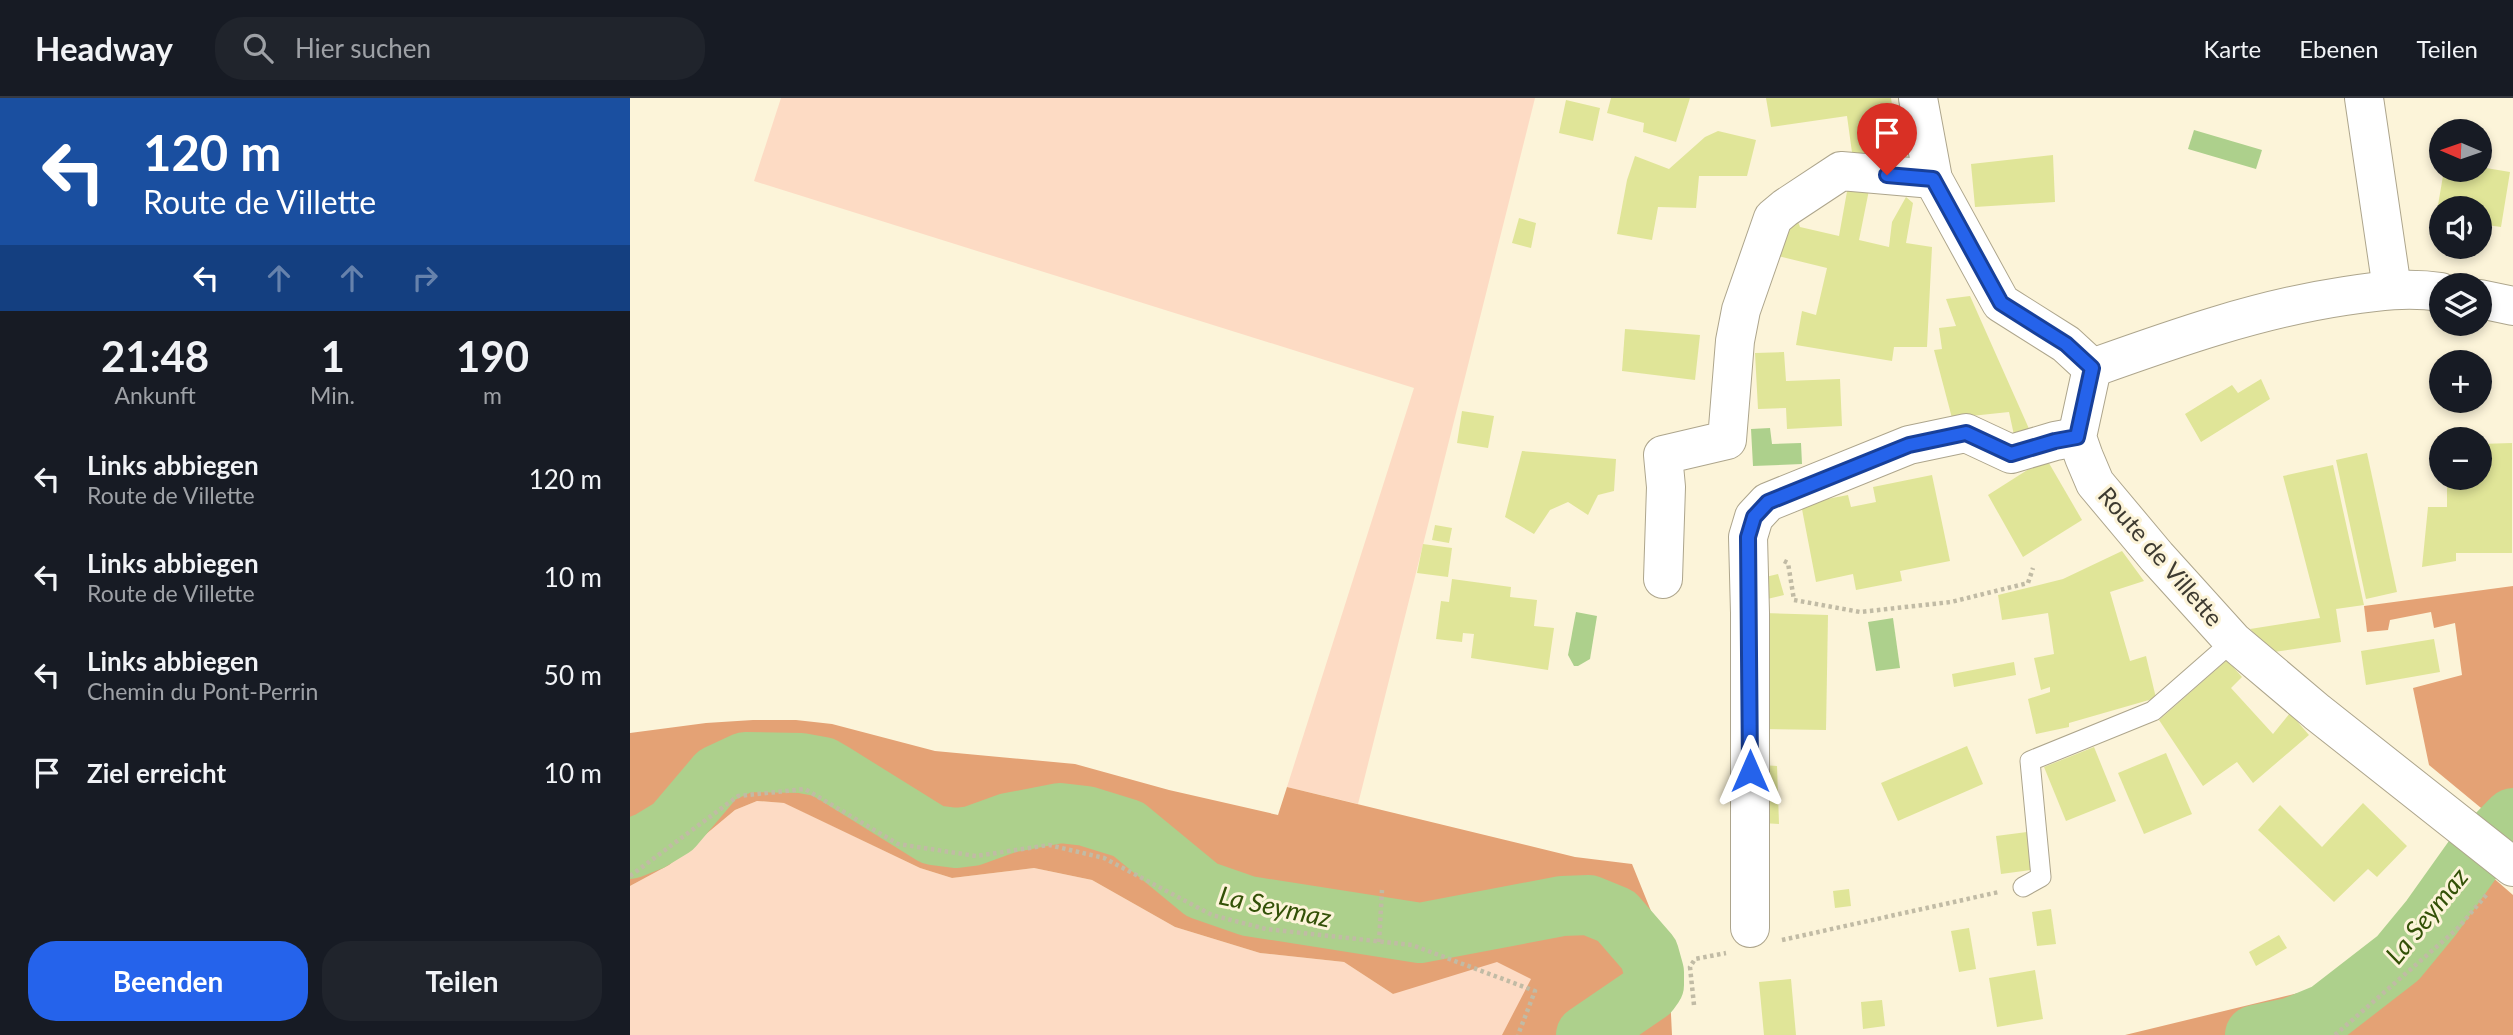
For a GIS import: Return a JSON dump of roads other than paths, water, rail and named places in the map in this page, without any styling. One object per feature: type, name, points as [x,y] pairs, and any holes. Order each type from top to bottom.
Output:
[{"type":"street","points":[[1918,98],[1933,179],[2001,303],[2066,344],[2092,368]]},
{"type":"street","points":[[2364,98],[2392,289]]},
{"type":"street","points":[[1662,579],[1666,487],[1663,455],[1727,440],[1734,341],[1741,310],[1773,218],[1841,172],[1933,179]]},
{"type":"street","points":[[2092,368],[2251,314],[2306,302],[2392,289],[2429,291]]},
{"type":"street","points":[[2492,302],[2513,306]]},
{"type":"street","points":[[1750,928],[1748,537],[1754,517],[1768,502],[1909,445],[1966,433],[2011,454],[2077,437],[2092,368]]},
{"type":"street","name":"Route de Villette","points":[[2077,437],[2095,483],[2157,558],[2233,641],[2317,712],[2499,856]]},
{"type":"lane","points":[[2023,887],[2041,877],[2030,761],[2153,711],[2233,641]]},
{"type":"waterway","name":"La Seymaz","points":[[630,849],[673,827],[717,775],[745,762],[801,763],[823,767],[933,835],[956,838],[972,836],[1008,823],[1060,813],[1086,816],[1128,829],[1202,890],[1248,906],[1420,933],[1562,906],[1589,905],[1616,916],[1649,954],[1654,985],[1649,992],[1586,1035]]},
{"type":"waterway","name":"La Seymaz","points":[[2255,1035],[2293,1027],[2327,1013],[2398,958],[2431,918],[2473,859],[2513,818]]}]
